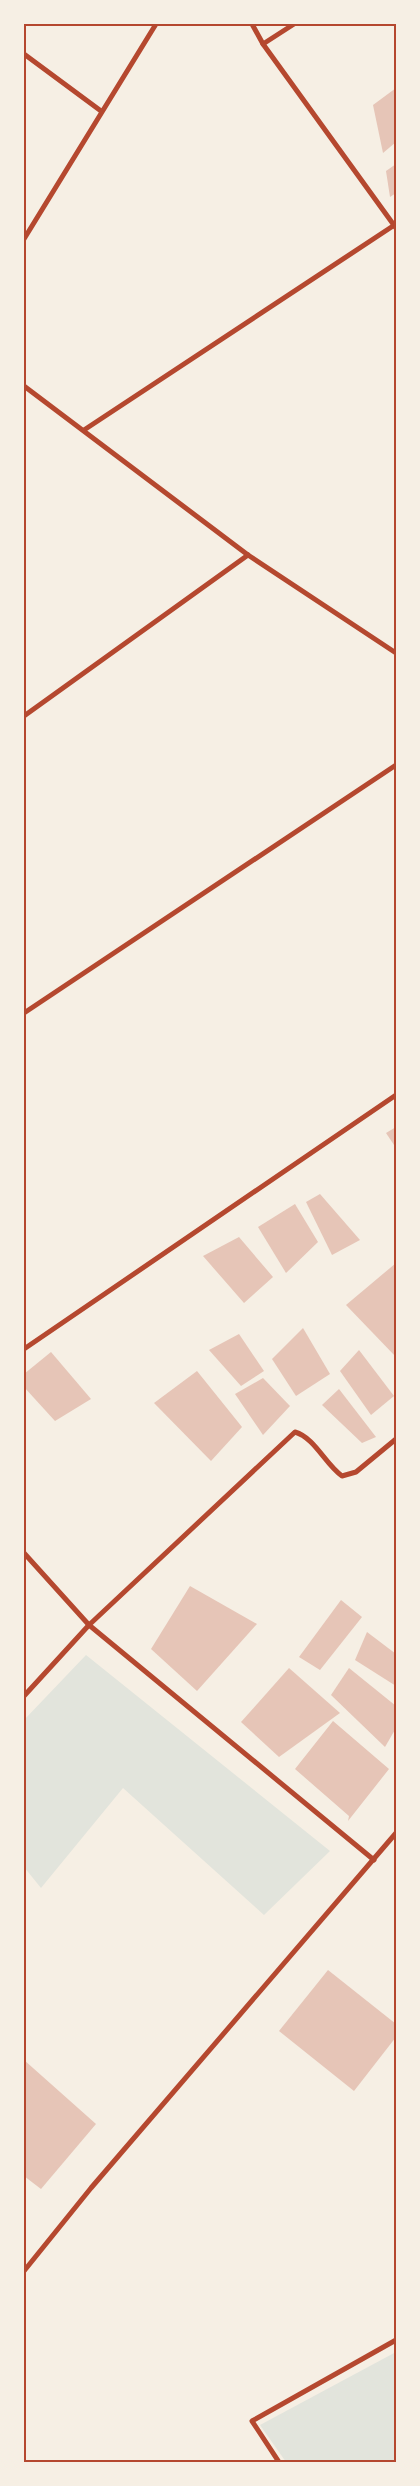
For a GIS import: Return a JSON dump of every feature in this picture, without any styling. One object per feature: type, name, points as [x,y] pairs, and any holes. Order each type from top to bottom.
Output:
[{"type":"street","points":[[24,239],[156,24]]},
{"type":"street","points":[[84,430],[396,226],[263,44],[252,24]]},
{"type":"street","points":[[263,44],[294,24]]},
{"type":"street","points":[[24,54],[101,111]]},
{"type":"street","points":[[24,386],[248,555],[396,653]]},
{"type":"street","points":[[24,716],[248,555]]},
{"type":"street","points":[[24,1013],[396,765]]},
{"type":"street","points":[[24,1349],[396,1096]]},
{"type":"street","points":[[24,1696],[89,1625],[296,1432],[305,1435],[332,1469],[342,1476],[356,1472],[396,1439]]},
{"type":"street","points":[[24,1553],[89,1625],[374,1860]]},
{"type":"street","points":[[24,2271],[92,2188],[396,1833]]},
{"type":"street","points":[[279,2462],[252,2421],[396,2340]]},
{"type":"shaded area","points":[[86,1655],[330,1851],[264,1915],[123,1788],[41,1888],[24,1867],[24,1720]]},
{"type":"shaded area","points":[[396,2352],[396,2462],[286,2462],[260,2425]]},
{"type":"building","points":[[396,88],[396,142],[383,153],[373,105]]},
{"type":"building","points":[[396,164],[396,193],[390,197],[386,171]]},
{"type":"building","points":[[396,1127],[396,1148],[386,1133]]},
{"type":"building","points":[[320,1194],[360,1240],[332,1255],[306,1202]]},
{"type":"building","points":[[295,1204],[318,1242],[286,1273],[258,1227]]},
{"type":"building","points":[[239,1237],[273,1277],[244,1303],[203,1256]]},
{"type":"building","points":[[396,1263],[396,1357],[346,1305]]},
{"type":"building","points":[[303,1328],[330,1374],[296,1396],[272,1359]]},
{"type":"building","points":[[239,1334],[264,1371],[241,1386],[209,1350]]},
{"type":"building","points":[[359,1350],[394,1396],[371,1415],[340,1371]]},
{"type":"building","points":[[51,1352],[91,1399],[55,1421],[24,1387],[24,1374]]},
{"type":"building","points":[[197,1371],[242,1427],[211,1461],[154,1403]]},
{"type":"building","points":[[263,1378],[290,1406],[263,1435],[235,1394]]},
{"type":"building","points":[[339,1389],[376,1437],[362,1443],[322,1405]]},
{"type":"building","points":[[190,1586],[257,1624],[197,1691],[151,1649]]},
{"type":"building","points":[[341,1600],[362,1617],[320,1670],[299,1657]]},
{"type":"building","points":[[367,1632],[396,1654],[396,1686],[355,1660]]},
{"type":"building","points":[[289,1668],[340,1713],[279,1757],[241,1722]]},
{"type":"building","points":[[349,1668],[396,1706],[396,1728],[385,1747],[331,1695]]},
{"type":"building","points":[[333,1721],[389,1769],[348,1821],[349,1816],[295,1769]]},
{"type":"building","points":[[328,1970],[396,2024],[396,2037],[354,2091],[279,2031]]},
{"type":"building","points":[[24,2060],[96,2124],[41,2189],[24,2176]]}]
